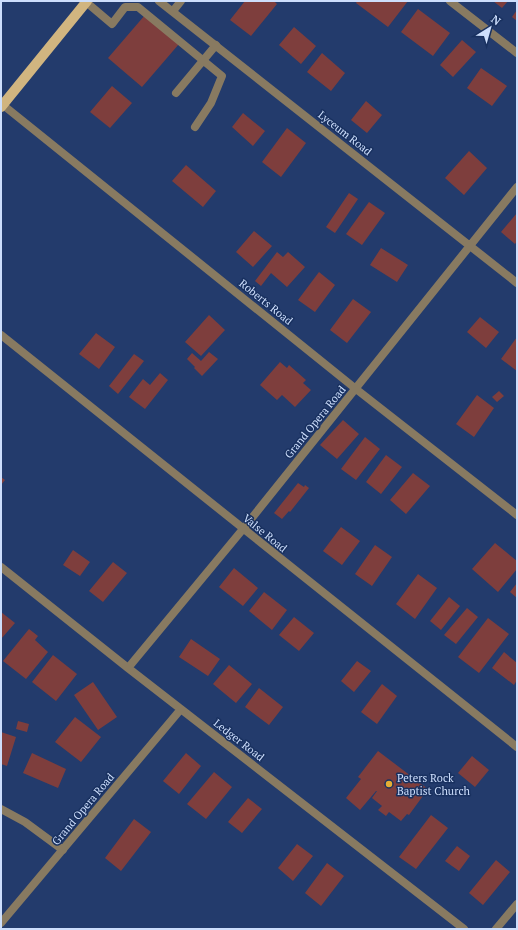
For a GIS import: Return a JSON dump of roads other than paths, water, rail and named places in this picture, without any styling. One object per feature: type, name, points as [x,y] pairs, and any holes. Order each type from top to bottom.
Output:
[{"type":"main road","points":[[2,106],[87,2]]},
{"type":"street","name":"Lyceum Road","points":[[160,1],[517,283]]},
{"type":"street","points":[[173,11],[180,1]]},
{"type":"street","points":[[450,1],[517,53]]},
{"type":"street","points":[[87,2],[112,24],[125,7],[138,7],[222,76],[212,104],[195,127]]},
{"type":"street","points":[[176,92],[216,45]]},
{"type":"street","name":"Roberts Road","points":[[2,106],[356,388],[517,514]]},
{"type":"street","name":"Grand Opera Road","points":[[128,668],[243,529],[517,187]]},
{"type":"street","name":"Valse Road","points":[[1,335],[517,747]]},
{"type":"street","name":"Ledger Road","points":[[1,567],[128,668],[464,929]]},
{"type":"street","name":"Grand Opera Road","points":[[1,923],[181,709]]},
{"type":"street","points":[[1,809],[25,822],[63,850]]},
{"type":"street","points":[[496,929],[517,904]]},
{"type":"place","name":"Peters Rock Baptist Church","points":[[389,784]]}]
